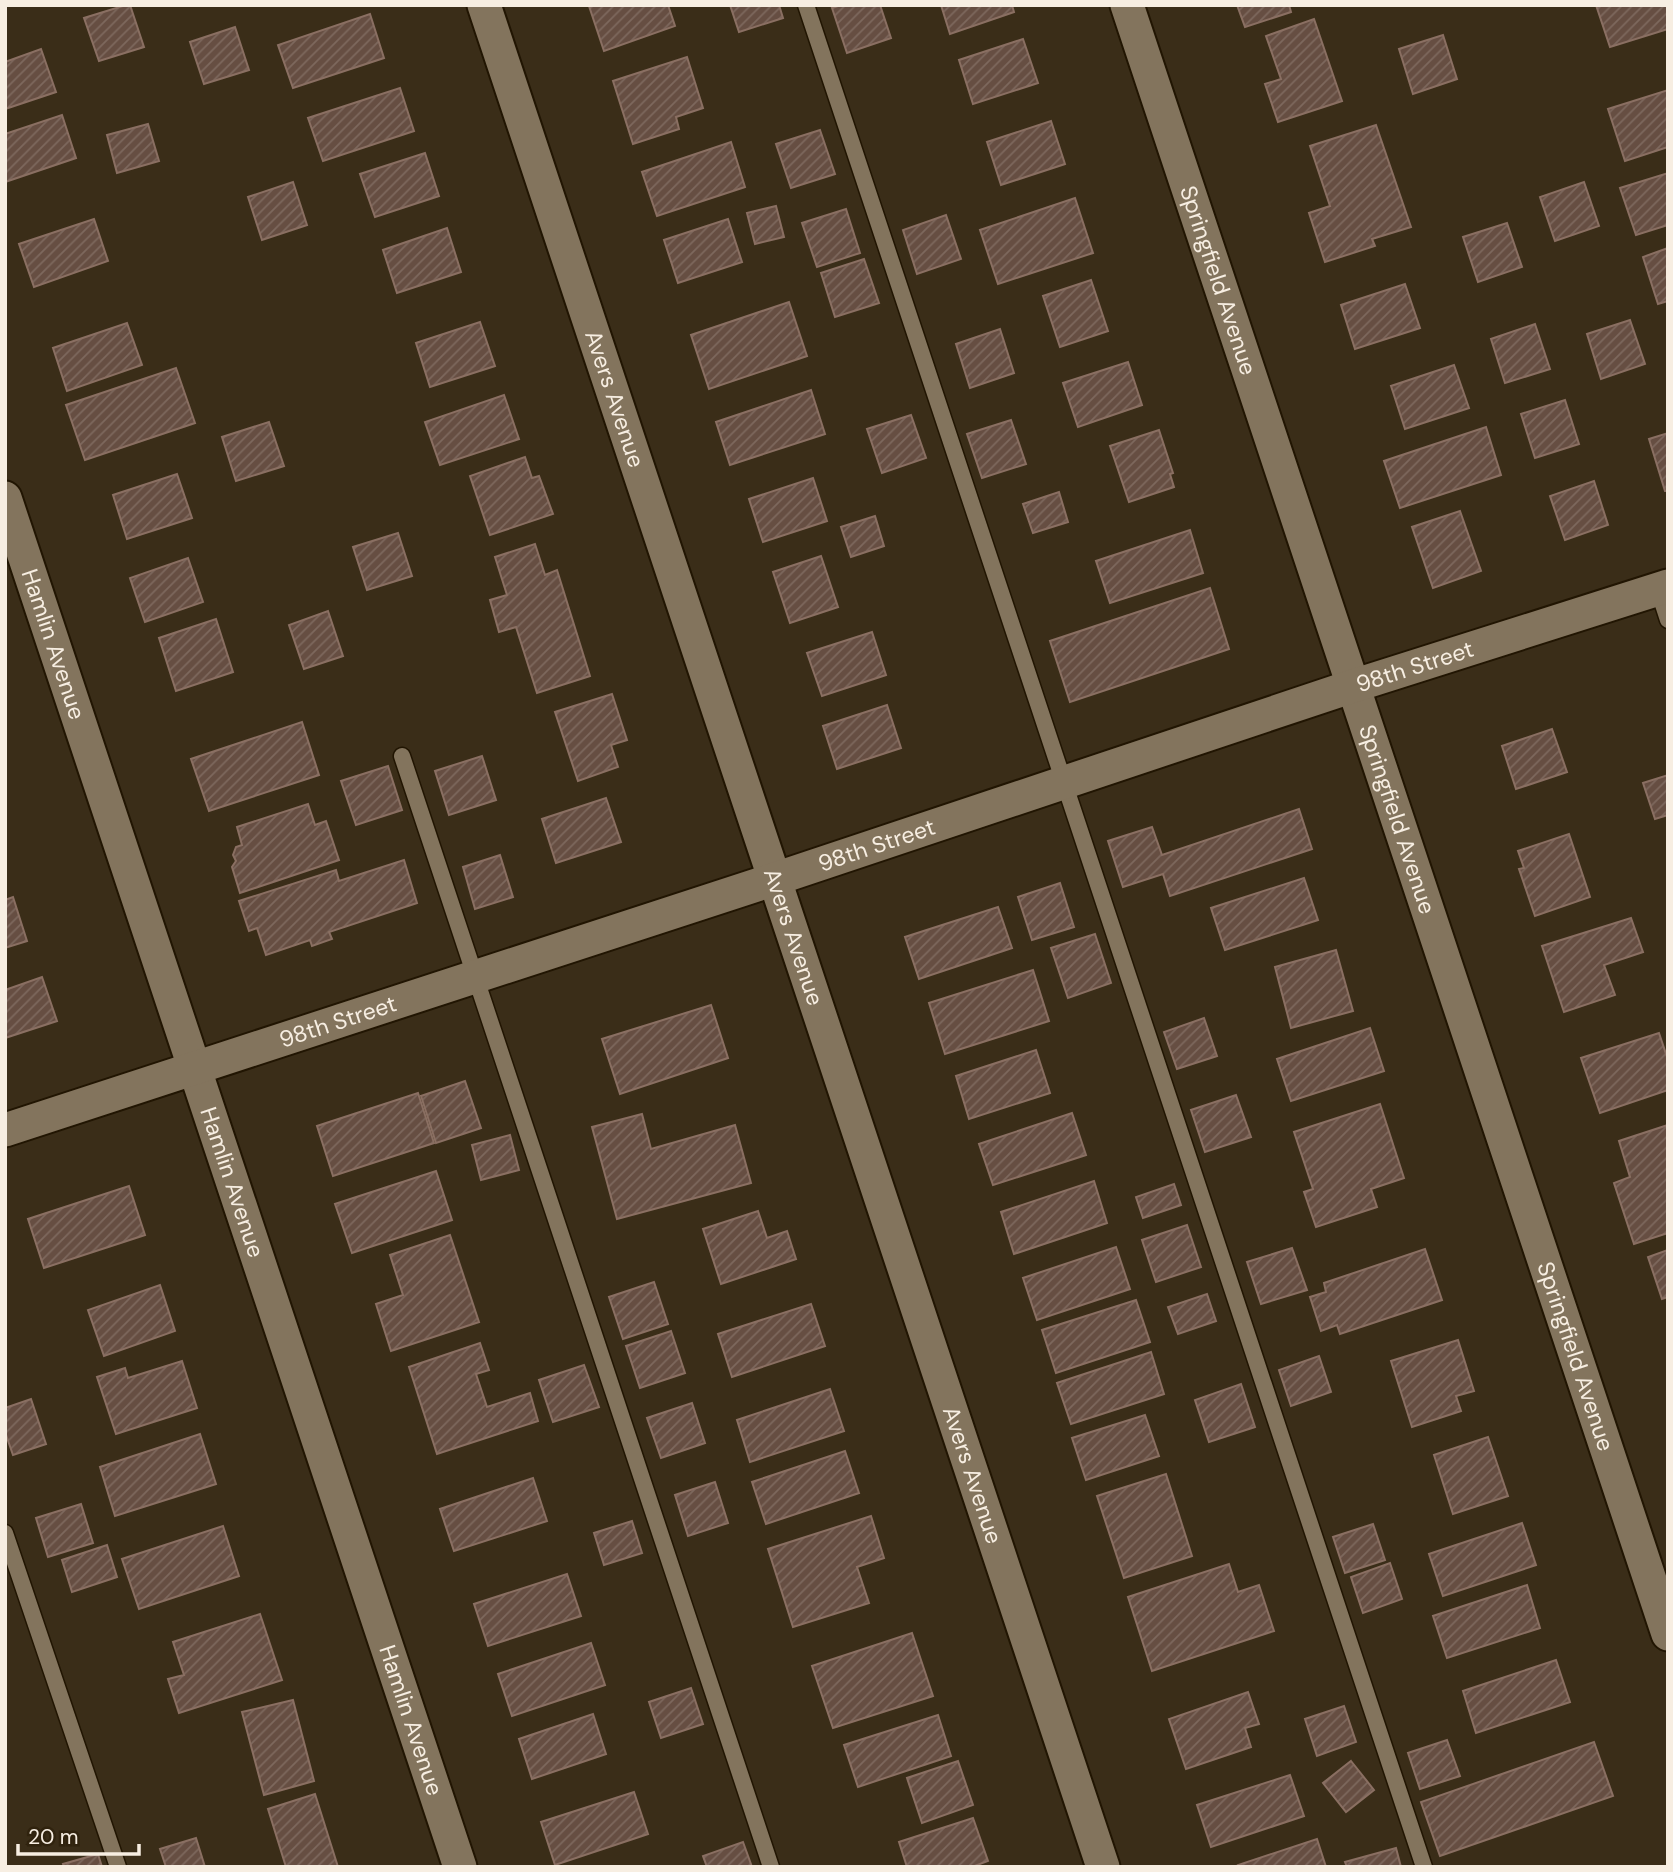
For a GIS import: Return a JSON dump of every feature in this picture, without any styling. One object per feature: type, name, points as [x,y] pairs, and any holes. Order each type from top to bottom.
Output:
[{"type":"street","name":"Avers Avenue","points":[[484,5],[1103,1867]]},
{"type":"street","name":"Springfield Avenue","points":[[1127,5],[1668,1634]]},
{"type":"street","name":"Hamlin Avenue","points":[[5,498],[460,1867]]},
{"type":"street","name":"98th Street","points":[[5,1130],[775,879],[1353,686],[1663,587]]},
{"type":"lane","points":[[806,5],[1424,1867]]},
{"type":"lane","points":[[1663,587],[1668,620]]},
{"type":"lane","points":[[402,756],[771,1867]]},
{"type":"lane","points":[[5,1533],[118,1867]]},
{"type":"building","points":[[130,5],[144,47],[99,61],[84,18]]},
{"type":"building","points":[[668,5],[675,26],[604,51],[589,6]]},
{"type":"building","points":[[730,5],[779,5],[783,18],[739,32]]},
{"type":"building","points":[[841,5],[880,5],[891,38],[847,53],[832,8]]},
{"type":"building","points":[[941,5],[1012,5],[1014,12],[950,34]]},
{"type":"building","points":[[1237,5],[1289,5],[1291,12],[1245,27]]},
{"type":"building","points":[[1596,5],[1668,5],[1668,29],[1610,47]]},
{"type":"building","points":[[370,14],[384,58],[293,88],[278,45]]},
{"type":"building","points":[[1314,19],[1342,101],[1278,122],[1265,84],[1281,79],[1266,36]]},
{"type":"building","points":[[235,27],[249,70],[204,84],[190,42]]},
{"type":"building","points":[[1443,35],[1457,79],[1413,94],[1399,49]]},
{"type":"building","points":[[1023,39],[1038,83],[973,104],[959,60]]},
{"type":"building","points":[[41,49],[56,92],[5,109],[5,62]]},
{"type":"building","points":[[687,57],[703,108],[676,117],[679,129],[633,144],[613,81]]},
{"type":"building","points":[[400,88],[414,131],[323,161],[308,118]]},
{"type":"building","points":[[1668,90],[1668,147],[1625,161],[1608,109]]},
{"type":"building","points":[[62,115],[76,158],[5,182],[5,134]]},
{"type":"building","points":[[1051,121],[1065,164],[1001,185],[987,142]]},
{"type":"building","points":[[148,124],[159,161],[117,173],[107,135]]},
{"type":"building","points":[[1376,125],[1411,227],[1372,239],[1375,246],[1325,262],[1309,213],[1330,206],[1310,146]]},
{"type":"building","points":[[820,130],[835,174],[791,188],[776,144]]},
{"type":"building","points":[[731,142],[745,187],[657,216],[642,172]]},
{"type":"building","points":[[425,153],[439,196],[375,217],[360,174]]},
{"type":"building","points":[[1668,173],[1668,225],[1636,235],[1620,188]]},
{"type":"building","points":[[293,182],[307,225],[262,240],[248,197]]},
{"type":"building","points":[[1584,182],[1599,226],[1555,241],[1540,197]]},
{"type":"building","points":[[1075,198],[1093,253],[998,284],[980,230]]},
{"type":"building","points":[[776,206],[784,237],[755,244],[747,213]]},
{"type":"building","points":[[846,209],[860,253],[817,267],[802,223]]},
{"type":"building","points":[[946,215],[961,259],[917,274],[903,230]]},
{"type":"building","points":[[94,219],[108,261],[34,287],[19,244]]},
{"type":"building","points":[[728,219],[742,262],[678,283],[664,240]]},
{"type":"building","points":[[1507,223],[1522,267],[1478,282],[1463,237]]},
{"type":"building","points":[[447,228],[461,272],[397,293],[383,250]]},
{"type":"building","points":[[1668,248],[1668,301],[1658,304],[1643,257]]},
{"type":"building","points":[[864,259],[879,303],[835,317],[821,273]]},
{"type":"building","points":[[1091,280],[1108,331],[1060,347],[1043,296]]},
{"type":"building","points":[[1405,284],[1420,328],[1355,349],[1341,305]]},
{"type":"building","points":[[789,302],[807,356],[709,389],[691,335]]},
{"type":"building","points":[[1630,320],[1645,364],[1601,379],[1587,334]]},
{"type":"building","points":[[480,322],[495,366],[430,387],[416,343]]},
{"type":"building","points":[[127,323],[142,365],[67,391],[53,348]]},
{"type":"building","points":[[1535,324],[1550,369],[1505,383],[1491,339]]},
{"type":"building","points":[[1000,329],[1014,373],[970,388],[956,344]]},
{"type":"building","points":[[1128,362],[1142,405],[1078,427],[1063,383]]},
{"type":"building","points":[[1454,365],[1469,408],[1405,429],[1391,386]]},
{"type":"building","points":[[176,368],[195,423],[85,460],[66,405]]},
{"type":"building","points":[[811,390],[825,434],[730,465],[716,422]]},
{"type":"building","points":[[504,395],[519,439],[440,465],[425,422]]},
{"type":"building","points":[[1565,400],[1579,444],[1535,458],[1521,414]]},
{"type":"building","points":[[911,415],[926,458],[882,473],[867,429]]},
{"type":"building","points":[[1011,420],[1026,464],[982,478],[967,434]]},
{"type":"building","points":[[269,422],[284,466],[236,481],[222,437]]},
{"type":"building","points":[[1486,427],[1501,475],[1400,508],[1384,461]]},
{"type":"building","points":[[1159,430],[1173,473],[1170,474],[1174,487],[1129,502],[1110,446]]},
{"type":"building","points":[[1668,433],[1668,491],[1665,491],[1649,439]]},
{"type":"building","points":[[525,457],[532,478],[539,476],[553,514],[490,535],[470,476]]},
{"type":"building","points":[[177,474],[192,518],[127,539],[113,495]]},
{"type":"building","points":[[813,478],[827,521],[763,542],[749,499]]},
{"type":"building","points":[[1594,481],[1608,525],[1565,540],[1550,496]]},
{"type":"building","points":[[1059,492],[1068,522],[1033,533],[1023,504]]},
{"type":"building","points":[[1460,511],[1481,571],[1433,588],[1412,527]]},
{"type":"building","points":[[875,516],[884,546],[851,557],[841,527]]},
{"type":"building","points":[[1190,530],[1203,573],[1110,603],[1096,561]]},
{"type":"building","points":[[398,533],[412,576],[367,590],[353,547]]},
{"type":"building","points":[[535,544],[545,575],[557,570],[590,676],[537,693],[516,627],[499,632],[490,600],[507,595],[495,557]]},
{"type":"building","points":[[821,556],[838,607],[790,623],[773,572]]},
{"type":"building","points":[[188,558],[203,602],[145,622],[130,578]]},
{"type":"building","points":[[1210,588],[1229,649],[1070,702],[1050,641]]},
{"type":"building","points":[[328,611],[343,656],[304,669],[289,625]]},
{"type":"building","points":[[216,619],[233,672],[176,691],[159,638]]},
{"type":"building","points":[[872,632],[886,675],[822,696],[807,653]]},
{"type":"building","points":[[612,694],[627,740],[611,745],[618,767],[578,781],[555,712]]},
{"type":"building","points":[[887,705],[901,748],[837,769],[823,726]]},
{"type":"building","points":[[302,722],[319,775],[209,811],[191,759]]},
{"type":"building","points":[[1552,729],[1567,772],[1516,789],[1502,746]]},
{"type":"building","points":[[482,756],[496,800],[449,815],[435,771]]},
{"type":"building","points":[[388,766],[402,810],[356,825],[341,781]]},
{"type":"building","points":[[1668,775],[1668,815],[1655,819],[1643,783]]},
{"type":"building","points":[[606,798],[621,842],[556,863],[542,819]]},
{"type":"building","points":[[308,804],[315,825],[326,821],[339,860],[240,893],[232,867],[236,861],[233,855],[236,847],[242,845],[237,827]]},
{"type":"building","points":[[1299,809],[1312,849],[1170,896],[1163,874],[1123,887],[1108,841],[1152,827],[1162,855]]},
{"type":"building","points":[[1569,834],[1590,897],[1535,916],[1519,869],[1524,868],[1518,851]]},
{"type":"building","points":[[500,855],[513,897],[475,909],[463,867]]},
{"type":"building","points":[[404,860],[417,903],[329,932],[332,939],[312,946],[310,940],[266,955],[257,928],[249,931],[239,901],[336,870],[339,881]]},
{"type":"building","points":[[1304,878],[1318,920],[1225,950],[1211,908]]},
{"type":"building","points":[[1060,883],[1074,927],[1032,940],[1018,897]]},
{"type":"building","points":[[13,897],[27,941],[5,948],[5,900]]},
{"type":"building","points":[[998,907],[1012,948],[919,979],[905,937]]},
{"type":"building","points":[[1631,918],[1643,952],[1604,965],[1615,995],[1564,1012],[1542,946]]},
{"type":"building","points":[[1095,934],[1111,983],[1068,998],[1051,948]]},
{"type":"building","points":[[1336,950],[1353,1011],[1291,1028],[1275,967]]},
{"type":"building","points":[[1033,970],[1049,1021],[945,1054],[929,1003]]},
{"type":"building","points":[[42,977],[57,1021],[5,1038],[5,990]]},
{"type":"building","points":[[711,1005],[728,1058],[620,1094],[602,1039]]},
{"type":"building","points":[[1204,1018],[1217,1056],[1177,1069],[1164,1032]]},
{"type":"building","points":[[1370,1028],[1384,1071],[1291,1101],[1277,1059]]},
{"type":"building","points":[[1659,1033],[1668,1060],[1668,1090],[1600,1113],[1581,1058]]},
{"type":"building","points":[[1036,1050],[1050,1093],[969,1119],[956,1076]]},
{"type":"building","points":[[465,1081],[481,1128],[436,1143],[421,1096]]},
{"type":"building","points":[[418,1093],[434,1143],[333,1176],[317,1126]]},
{"type":"building","points":[[1236,1095],[1251,1137],[1205,1152],[1191,1110]]},
{"type":"building","points":[[1380,1104],[1404,1178],[1371,1189],[1377,1207],[1316,1227],[1304,1192],[1313,1189],[1294,1132]]},
{"type":"building","points":[[1072,1113],[1086,1155],[993,1185],[979,1144]]},
{"type":"building","points":[[642,1114],[651,1149],[735,1125],[751,1183],[617,1219],[592,1127]]},
{"type":"building","points":[[1668,1125],[1668,1233],[1634,1244],[1614,1183],[1630,1177],[1619,1141]]},
{"type":"building","points":[[510,1135],[519,1170],[481,1180],[472,1145]]},
{"type":"building","points":[[436,1171],[452,1220],[352,1253],[335,1204]]},
{"type":"building","points":[[1094,1181],[1107,1223],[1014,1254],[1001,1212]]},
{"type":"building","points":[[1174,1184],[1181,1205],[1143,1218],[1136,1197]]},
{"type":"building","points":[[129,1186],[145,1235],[44,1268],[28,1219]]},
{"type":"building","points":[[758,1211],[767,1238],[787,1231],[796,1259],[721,1284],[703,1229]]},
{"type":"building","points":[[1187,1225],[1201,1267],[1156,1282],[1142,1240]]},
{"type":"building","points":[[450,1235],[479,1322],[391,1351],[376,1304],[403,1295],[390,1255]]},
{"type":"building","points":[[1116,1247],[1130,1289],[1037,1320],[1023,1278]]},
{"type":"building","points":[[1292,1248],[1307,1290],[1261,1304],[1247,1262]]},
{"type":"building","points":[[1425,1249],[1442,1300],[1340,1334],[1337,1325],[1321,1331],[1310,1297],[1326,1292],[1324,1283]]},
{"type":"building","points":[[1668,1250],[1668,1297],[1662,1299],[1648,1257]]},
{"type":"building","points":[[654,1282],[668,1324],[623,1339],[609,1297]]},
{"type":"building","points":[[160,1285],[175,1331],[104,1356],[88,1310]]},
{"type":"building","points":[[1207,1294],[1216,1321],[1178,1334],[1168,1307]]},
{"type":"building","points":[[1136,1300],[1150,1342],[1056,1373],[1042,1330]]},
{"type":"building","points":[[811,1304],[825,1346],[732,1377],[718,1334]]},
{"type":"building","points":[[671,1331],[685,1373],[640,1388],[626,1346]]},
{"type":"building","points":[[1458,1340],[1474,1391],[1456,1396],[1461,1411],[1412,1427],[1391,1361]]},
{"type":"building","points":[[480,1343],[489,1370],[476,1374],[487,1407],[530,1393],[538,1421],[437,1454],[409,1367]]},
{"type":"building","points":[[1151,1352],[1164,1394],[1071,1424],[1057,1383]]},
{"type":"building","points":[[1319,1356],[1331,1392],[1291,1406],[1279,1370]]},
{"type":"building","points":[[182,1361],[197,1408],[116,1434],[97,1377],[125,1368],[128,1378]]},
{"type":"building","points":[[584,1365],[599,1407],[553,1422],[539,1380]]},
{"type":"building","points":[[1241,1384],[1255,1427],[1209,1442],[1195,1400]]},
{"type":"building","points":[[830,1389],[844,1431],[750,1462],[737,1420]]},
{"type":"building","points":[[31,1399],[46,1444],[13,1455],[5,1432],[5,1408]]},
{"type":"building","points":[[692,1403],[705,1443],[661,1458],[647,1418]]},
{"type":"building","points":[[1145,1415],[1159,1456],[1086,1480],[1072,1438]]},
{"type":"building","points":[[200,1434],[216,1484],[115,1516],[100,1467]]},
{"type":"building","points":[[1488,1437],[1508,1496],[1453,1514],[1434,1455]]},
{"type":"building","points":[[845,1451],[859,1493],[766,1524],[752,1482]]},
{"type":"building","points":[[1166,1474],[1192,1556],[1124,1578],[1097,1496]]},
{"type":"building","points":[[533,1478],[547,1521],[454,1551],[440,1509]]},
{"type":"building","points":[[715,1482],[728,1523],[688,1536],[675,1495]]},
{"type":"building","points":[[81,1504],[93,1543],[48,1557],[36,1518]]},
{"type":"building","points":[[871,1516],[884,1558],[857,1567],[869,1603],[793,1627],[768,1549]]},
{"type":"building","points":[[632,1521],[642,1553],[604,1565],[594,1533]]},
{"type":"building","points":[[1522,1523],[1536,1565],[1443,1596],[1429,1554]]},
{"type":"building","points":[[1373,1524],[1385,1560],[1345,1573],[1333,1537]]},
{"type":"building","points":[[223,1526],[239,1576],[139,1609],[122,1559]]},
{"type":"building","points":[[107,1545],[117,1577],[72,1592],[62,1560]]},
{"type":"building","points":[[1390,1563],[1402,1599],[1363,1613],[1351,1577]]},
{"type":"building","points":[[1229,1564],[1238,1592],[1259,1585],[1274,1631],[1152,1671],[1128,1597]]},
{"type":"building","points":[[567,1574],[581,1616],[488,1646],[474,1604]]},
{"type":"building","points":[[1527,1585],[1540,1628],[1447,1658],[1433,1616]]},
{"type":"building","points":[[260,1614],[282,1680],[179,1713],[168,1679],[184,1675],[173,1642]]},
{"type":"building","points":[[912,1633],[933,1696],[833,1728],[812,1666]]},
{"type":"building","points":[[591,1643],[605,1685],[512,1716],[498,1674]]},
{"type":"building","points":[[1556,1660],[1570,1702],[1476,1733],[1463,1691]]},
{"type":"building","points":[[691,1688],[703,1724],[661,1738],[649,1702]]},
{"type":"building","points":[[1248,1692],[1259,1724],[1245,1728],[1251,1747],[1186,1769],[1169,1719]]},
{"type":"building","points":[[293,1700],[314,1781],[264,1795],[242,1712]]},
{"type":"building","points":[[1344,1706],[1356,1742],[1317,1756],[1305,1719]]},
{"type":"building","points":[[593,1714],[606,1754],[532,1779],[519,1739]]},
{"type":"building","points":[[938,1715],[951,1756],[858,1787],[844,1745]]},
{"type":"building","points":[[1447,1740],[1460,1776],[1420,1789],[1408,1753]]},
{"type":"building","points":[[1594,1742],[1613,1796],[1440,1856],[1421,1802]]},
{"type":"building","points":[[958,1761],[973,1805],[922,1823],[907,1778]]},
{"type":"building","points":[[1351,1761],[1374,1790],[1346,1812],[1323,1783]]},
{"type":"building","points":[[1290,1775],[1304,1816],[1211,1847],[1197,1805]]},
{"type":"building","points":[[634,1792],[648,1834],[555,1865],[541,1822]]},
{"type":"building","points":[[315,1794],[338,1867],[286,1867],[268,1809]]},
{"type":"building","points":[[973,1818],[988,1861],[972,1867],[907,1867],[899,1842]]},
{"type":"building","points":[[196,1838],[205,1867],[166,1867],[160,1849]]},
{"type":"building","points":[[1317,1839],[1326,1867],[1238,1865]]},
{"type":"building","points":[[743,1842],[752,1867],[707,1867],[703,1856]]},
{"type":"building","points":[[1396,1848],[1401,1867],[1347,1867],[1345,1862]]},
{"type":"building","points":[[98,1854],[102,1867],[64,1867],[63,1864]]}]
